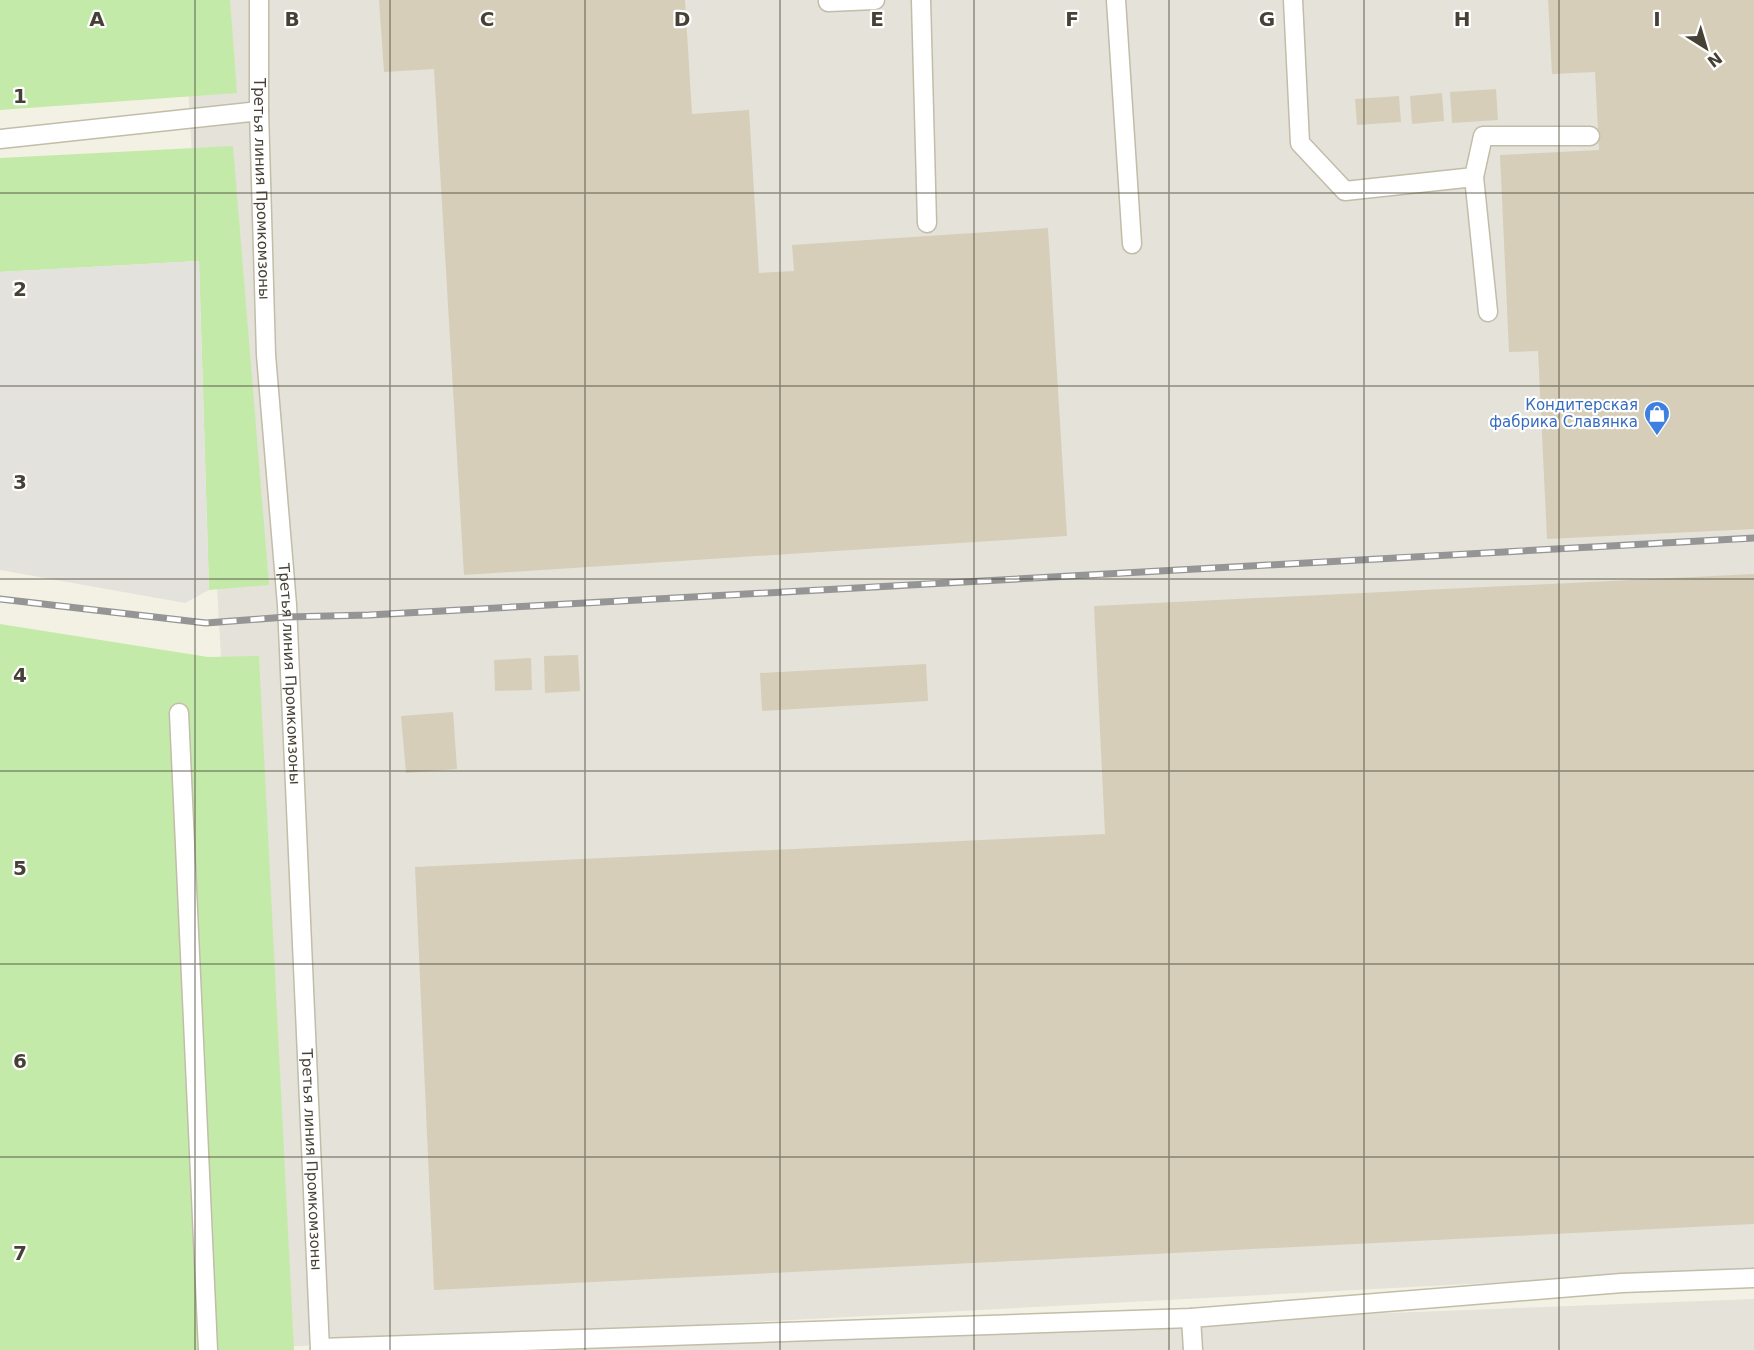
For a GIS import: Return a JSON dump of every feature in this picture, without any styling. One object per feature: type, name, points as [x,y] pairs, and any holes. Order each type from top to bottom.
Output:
[{"type":"lane","name":"Третья линия Промкомзоны","points":[[259,0],[259,111],[266,355],[287,605],[320,1349]]},
{"type":"lane","points":[[828,0],[828,2],[875,0]]},
{"type":"lane","points":[[921,0],[927,223]]},
{"type":"lane","points":[[1116,0],[1132,244]]},
{"type":"lane","points":[[1293,0],[1300,143],[1345,191],[1474,177]]},
{"type":"lane","points":[[0,139],[259,111]]},
{"type":"lane","points":[[1488,312],[1474,177],[1483,136],[1590,136]]},
{"type":"lane","points":[[179,713],[208,1350]]},
{"type":"lane","points":[[320,1349],[1191,1318],[1622,1283],[1754,1278]]},
{"type":"lane","points":[[1191,1318],[1193,1350]]},
{"type":"shaded area","points":[[183,0],[1754,0],[1754,1269],[261,1348]]},
{"type":"shaded area","points":[[199,261],[209,590],[185,603],[0,570],[0,272]]},
{"type":"shaded area","points":[[1754,1299],[1754,1350],[423,1350]]},
{"type":"green space","points":[[0,0],[230,0],[237,93],[0,110]]},
{"type":"green space","points":[[233,146],[269,585],[209,590],[199,261],[0,272],[0,158]]},
{"type":"green space","points":[[0,624],[208,657],[259,656],[294,1350],[0,1350]]},
{"type":"building","points":[[379,0],[685,0],[692,114],[749,110],[759,273],[794,271],[792,245],[1048,228],[1067,536],[464,575],[434,69],[384,72]]},
{"type":"building","points":[[1548,0],[1754,0],[1754,529],[1547,539],[1538,351],[1509,352],[1500,155],[1599,150],[1595,72],[1552,74]]},
{"type":"building","points":[[1496,89],[1498,120],[1452,123],[1450,92]]},
{"type":"building","points":[[1442,93],[1444,121],[1412,124],[1410,96]]},
{"type":"building","points":[[1399,96],[1401,122],[1357,125],[1355,99]]},
{"type":"building","points":[[1754,574],[1754,1224],[434,1290],[415,867],[1105,834],[1094,606]]},
{"type":"building","points":[[578,655],[580,691],[545,693],[544,656]]},
{"type":"building","points":[[531,658],[532,690],[495,691],[494,660]]},
{"type":"building","points":[[926,664],[928,701],[762,711],[760,673]]},
{"type":"building","points":[[453,712],[457,769],[406,773],[401,716]]},
{"type":"railway","points":[[0,599],[206,623],[1754,538]]},
{"type":"place","name":"Кондитерская фабрика Славянка","points":[[1657,437]]}]
